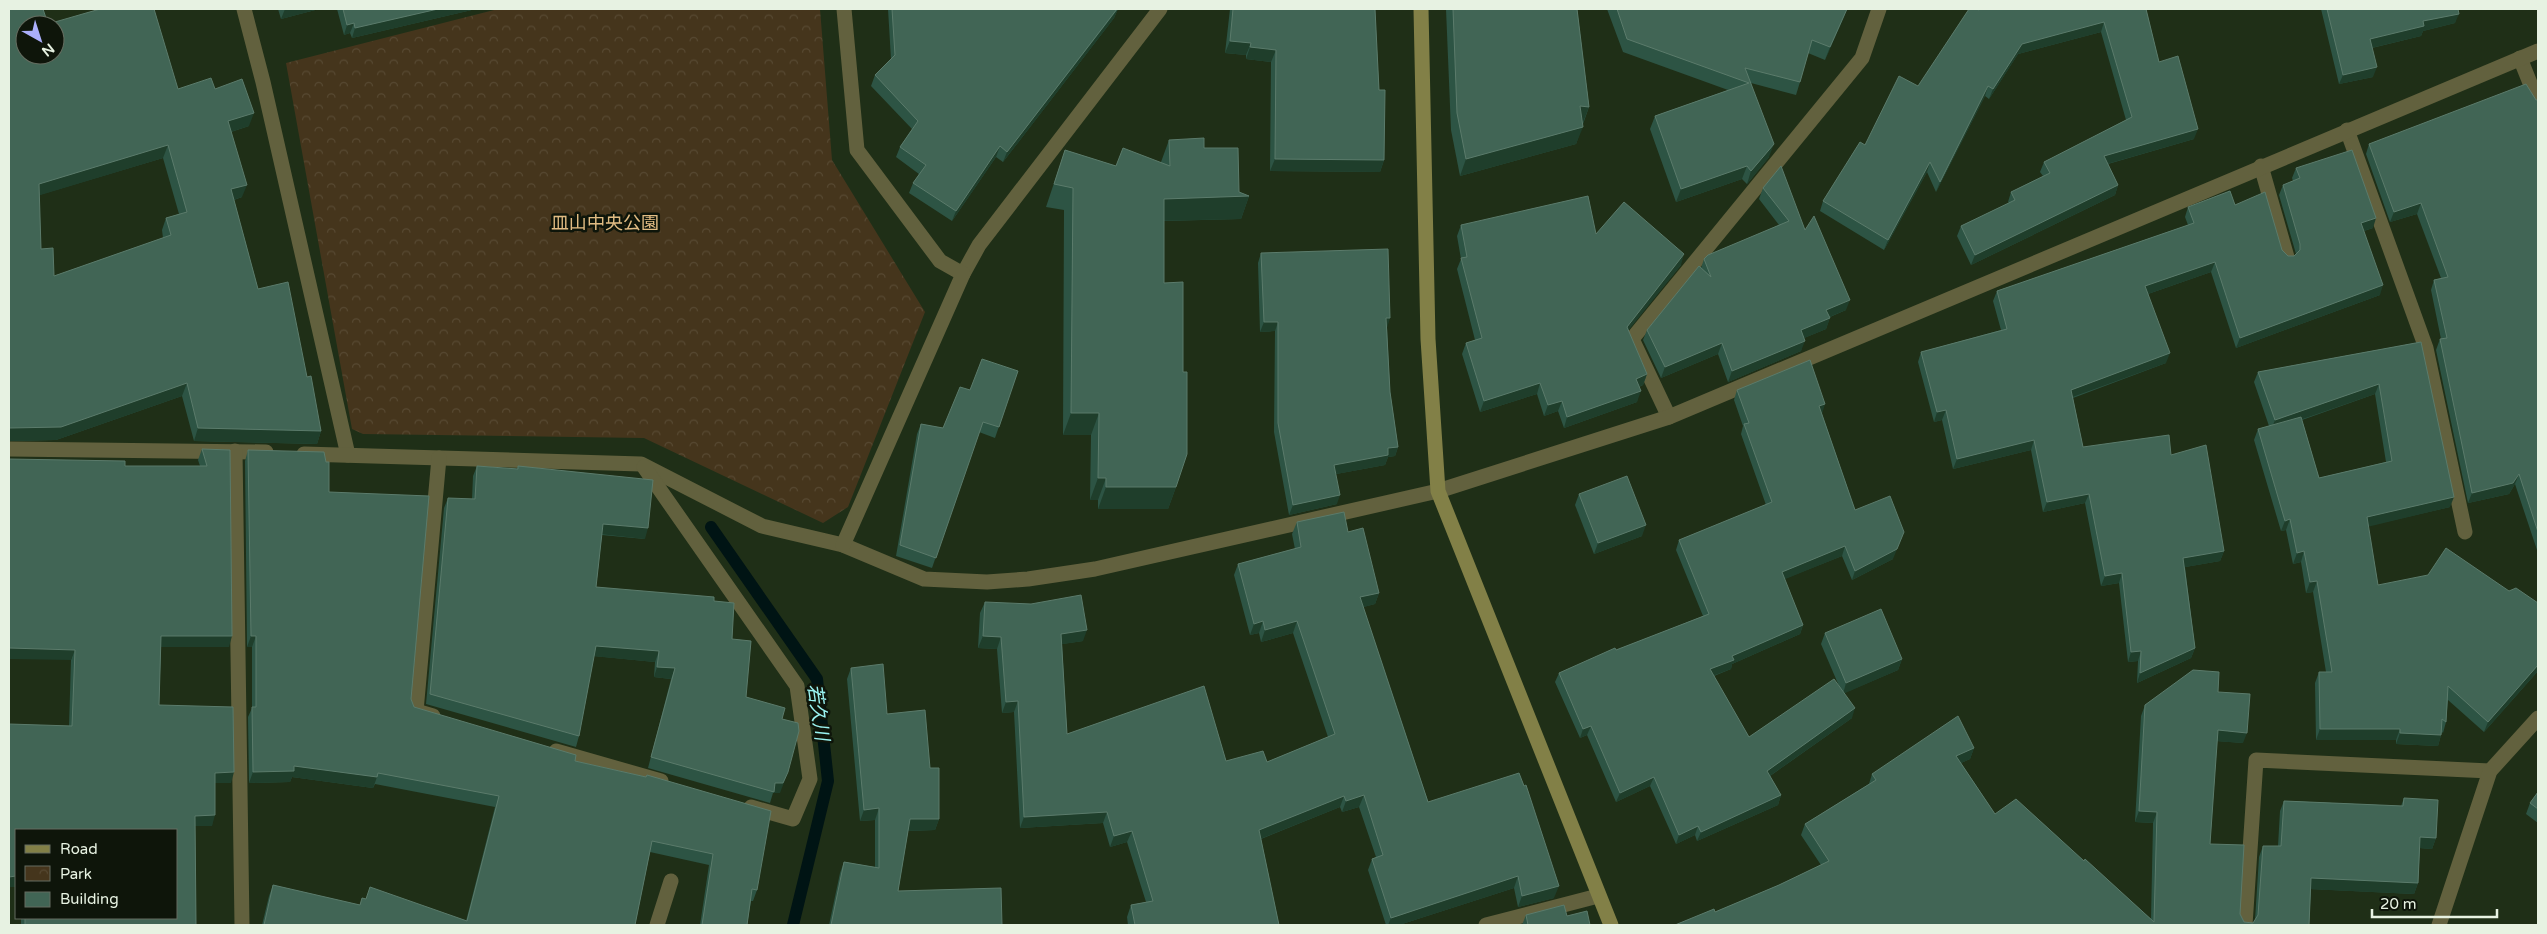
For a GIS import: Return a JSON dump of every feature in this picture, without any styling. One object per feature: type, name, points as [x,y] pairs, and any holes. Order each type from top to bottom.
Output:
[{"type":"street","points":[[244,9],[264,82],[348,455]]},
{"type":"street","points":[[844,9],[857,150],[940,262],[963,274]]},
{"type":"street","points":[[843,545],[963,274],[979,245],[1160,9]]},
{"type":"street","points":[[1420,9],[1428,339],[1438,491],[1611,925]]},
{"type":"street","points":[[1669,417],[1632,339],[1862,58],[1879,9]]},
{"type":"street","points":[[9,449],[285,453],[642,464],[762,526],[843,545],[924,579],[987,582],[1028,579],[1095,569],[1438,491],[1669,417],[2261,166],[2538,51]]},
{"type":"street","points":[[2520,58],[2538,103]]},
{"type":"street","points":[[2347,130],[2426,348],[2465,532]]},
{"type":"street","points":[[2261,166],[2287,257]]},
{"type":"street","points":[[235,452],[242,925]]},
{"type":"street","points":[[439,458],[416,711],[444,719]]},
{"type":"street","points":[[642,464],[797,686],[810,779],[793,819],[737,803]]},
{"type":"street","points":[[2439,925],[2490,771],[2538,718]]},
{"type":"street","points":[[539,746],[680,787]]},
{"type":"street","points":[[2245,925],[2256,760],[2490,771]]},
{"type":"street","points":[[657,925],[671,880]]},
{"type":"street","points":[[1486,925],[1598,896]]},
{"type":"green space","name":"皿山中央公園","points":[[498,9],[820,9],[832,160],[925,312],[848,507],[823,523],[644,438],[363,434],[352,429],[286,63]]},
{"type":"building","points":[[9,9],[43,9],[45,15],[15,15],[15,65],[65,65],[65,19],[100,9],[154,9],[178,89],[211,78],[215,89],[242,79],[254,113],[228,121],[247,185],[231,189],[258,289],[288,282],[307,377],[311,376],[321,431],[198,428],[187,383],[61,427],[10,428]],"holes":[[[168,145],[187,212],[166,218],[171,235],[54,276],[53,248],[41,249],[39,184]]]},
{"type":"building","points":[[343,9],[438,9],[355,28],[354,23],[347,25]]},
{"type":"building","points":[[892,9],[1117,9],[1007,152],[1000,146],[956,211],[913,183],[926,165],[900,147],[918,121],[875,75],[895,55]]},
{"type":"building","points":[[1233,9],[1375,9],[1379,90],[1385,90],[1384,160],[1275,159],[1276,50],[1250,47],[1251,43],[1230,41]]},
{"type":"building","points":[[1453,9],[1577,9],[1589,107],[1580,106],[1583,127],[1466,159],[1457,113]]},
{"type":"building","points":[[1617,9],[1847,9],[1830,47],[1812,40],[1800,82],[1745,68],[1774,144],[1751,171],[1747,166],[1681,189],[1655,116],[1749,83],[1627,39]]},
{"type":"building","points":[[1969,9],[2146,9],[2159,62],[2178,56],[2198,129],[2104,156],[2118,185],[1975,255],[1961,226],[2015,200],[2011,192],[2050,173],[2044,162],[2132,117],[2104,22],[2022,44],[1993,89],[1988,86],[1940,182],[1930,162],[1888,240],[1823,201],[1860,142],[1865,145],[1899,76],[1918,86]]},
{"type":"building","points":[[2327,9],[2458,9],[2459,14],[2423,21],[2424,26],[2370,39],[2377,67],[2343,75]]},
{"type":"building","points":[[2526,84],[2536,100],[2538,100],[2538,532],[2519,474],[2513,483],[2472,493],[2440,339],[2447,338],[2434,280],[2448,277],[2421,203],[2394,212],[2369,144]]},
{"type":"building","points":[[1204,138],[1204,148],[1238,148],[1239,192],[1249,196],[1164,199],[1164,283],[1183,282],[1183,372],[1187,372],[1187,454],[1176,487],[1106,487],[1106,478],[1098,478],[1099,413],[1071,413],[1073,188],[1054,184],[1065,150],[1116,166],[1123,148],[1170,166],[1169,140]]},
{"type":"building","points":[[2352,150],[2376,218],[2361,223],[2383,285],[2240,338],[2215,262],[2145,286],[2170,353],[2071,390],[2083,447],[2169,435],[2171,455],[2206,445],[2224,551],[2183,558],[2195,648],[2140,673],[2141,651],[2131,652],[2122,573],[2105,576],[2089,494],[2047,502],[2034,440],[1957,459],[1946,410],[1937,412],[1921,352],[2007,329],[1997,291],[2194,223],[2188,207],[2230,191],[2235,205],[2265,192],[2282,250],[2288,256],[2294,256],[2300,250],[2300,244],[2283,185],[2300,178],[2296,168]]},
{"type":"building","points":[[1781,166],[1805,230],[1814,216],[1850,300],[1826,310],[1830,318],[1801,330],[1805,341],[1732,371],[1722,343],[1665,367],[1647,330],[1699,266],[1711,277],[1704,259],[1708,255],[1789,221],[1763,188]]},
{"type":"building","points":[[1588,196],[1596,234],[1624,202],[1684,254],[1627,327],[1647,374],[1636,379],[1641,391],[1567,417],[1562,401],[1548,405],[1540,383],[1484,401],[1466,343],[1482,338],[1461,258],[1467,257],[1461,225]]},
{"type":"building","points":[[1388,249],[1390,318],[1386,318],[1390,392],[1398,447],[1388,448],[1388,455],[1334,465],[1340,495],[1293,505],[1278,423],[1278,322],[1264,322],[1261,253]]},
{"type":"building","points":[[2421,342],[2454,497],[2367,517],[2378,585],[2428,575],[2446,548],[2509,591],[2516,588],[2538,603],[2538,665],[2488,722],[2448,686],[2446,722],[2442,719],[2441,735],[2400,733],[2400,729],[2320,729],[2319,672],[2332,672],[2317,581],[2310,582],[2304,551],[2297,553],[2290,519],[2285,521],[2258,429],[2301,417],[2319,478],[2392,461],[2379,384],[2275,420],[2258,372]]},
{"type":"building","points":[[982,359],[1018,371],[999,427],[983,422],[936,558],[900,545],[921,424],[943,428],[960,387],[970,390]]},
{"type":"building","points":[[1810,360],[1825,404],[1819,406],[1855,510],[1890,496],[1904,532],[1897,549],[1855,571],[1845,546],[1782,572],[1803,625],[1732,656],[1734,660],[1710,669],[1749,737],[1834,679],[1855,708],[1767,771],[1781,795],[1701,832],[1698,826],[1679,835],[1654,777],[1620,793],[1591,726],[1583,729],[1559,673],[1615,648],[1616,650],[1709,614],[1679,540],[1772,502],[1744,424],[1749,423],[1737,390]]},
{"type":"building","points":[[202,449],[230,450],[232,636],[161,636],[159,705],[233,707],[234,772],[215,773],[215,815],[195,816],[196,925],[25,925],[25,919],[178,919],[178,829],[15,829],[15,876],[9,877],[9,724],[72,726],[75,650],[9,648],[9,459],[125,461],[125,466],[207,466]]},
{"type":"building","points":[[248,450],[324,452],[326,462],[329,462],[329,492],[429,496],[411,699],[414,707],[576,755],[575,761],[646,777],[647,775],[771,811],[757,890],[752,889],[747,925],[702,925],[713,854],[652,841],[635,925],[264,925],[273,885],[360,905],[362,898],[366,899],[370,887],[467,921],[499,796],[378,773],[377,777],[294,766],[294,771],[253,772],[252,707],[256,707],[256,636],[251,636]]},
{"type":"building","points":[[477,466],[518,469],[518,466],[653,480],[648,528],[603,524],[596,587],[714,597],[714,601],[734,603],[732,639],[751,641],[746,697],[785,708],[782,719],[798,723],[799,731],[788,772],[783,783],[775,783],[774,792],[651,757],[675,668],[657,667],[659,651],[596,646],[579,736],[430,694],[448,498],[475,499]]},
{"type":"building","points":[[1627,476],[1646,525],[1598,543],[1579,494]]},
{"type":"building","points":[[1344,512],[1348,532],[1363,528],[1379,593],[1360,597],[1428,802],[1519,773],[1524,786],[1526,785],[1559,886],[1522,896],[1518,876],[1391,918],[1372,859],[1383,855],[1364,795],[1346,801],[1344,796],[1259,830],[1279,925],[1135,925],[1131,905],[1153,901],[1132,831],[1114,836],[1107,812],[1024,817],[1018,701],[1006,702],[1001,637],[983,636],[985,602],[1031,604],[1081,595],[1087,630],[1061,634],[1067,734],[1204,686],[1226,761],[1263,751],[1267,762],[1335,734],[1297,621],[1265,630],[1263,621],[1254,624],[1238,564],[1301,547],[1297,522]]},
{"type":"building","points":[[1881,609],[1902,659],[1846,683],[1825,633]]},
{"type":"building","points":[[883,664],[887,714],[925,710],[930,768],[939,768],[939,819],[910,819],[898,891],[1001,888],[1002,925],[831,925],[844,862],[879,868],[879,808],[864,810],[851,668]]},
{"type":"building","points":[[2193,670],[2219,672],[2218,692],[2250,694],[2247,733],[2218,730],[2210,844],[2244,845],[2240,914],[2244,922],[2253,923],[2258,915],[2263,846],[2281,846],[2284,801],[2403,806],[2404,798],[2438,800],[2436,838],[2420,837],[2418,883],[2311,878],[2309,925],[1675,925],[1714,909],[1715,912],[1829,861],[1805,824],[1876,780],[1872,774],[1958,716],[1974,748],[1956,756],[1995,814],[2016,799],[2154,922],[2157,812],[2139,811],[2145,705]]},
{"type":"building","points":[[2538,792],[2538,809],[2530,803]]},
{"type":"building","points":[[1564,905],[1567,916],[1587,911],[1590,925],[1528,925],[1526,915]]},
{"type":"waterway","name":"若久川","points":[[711,527],[817,679],[828,781],[793,925]]}]
